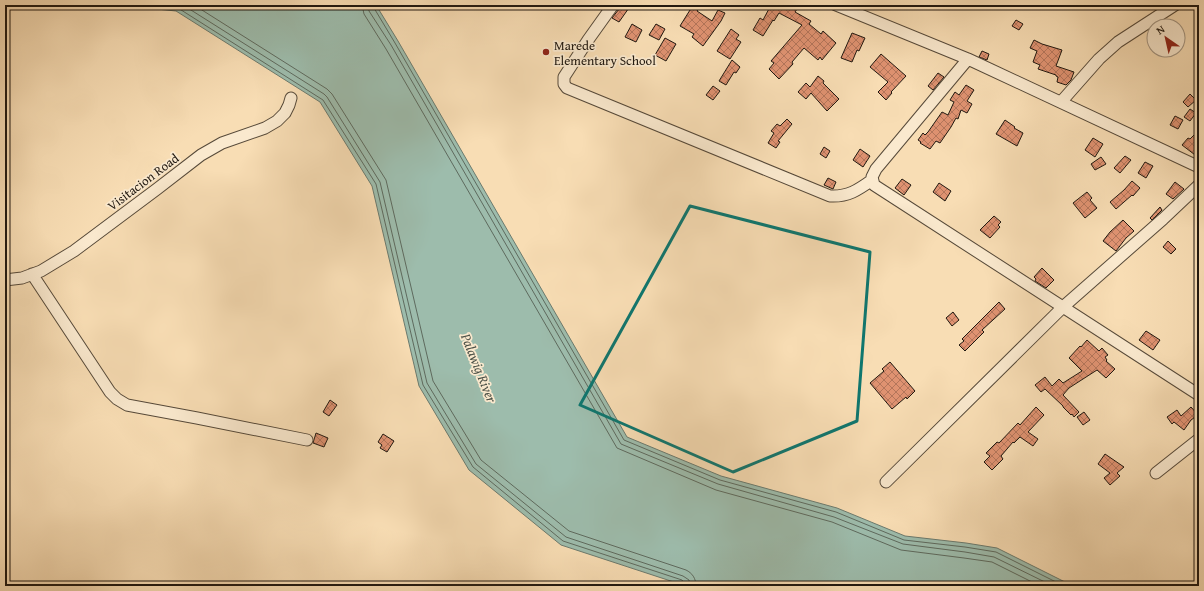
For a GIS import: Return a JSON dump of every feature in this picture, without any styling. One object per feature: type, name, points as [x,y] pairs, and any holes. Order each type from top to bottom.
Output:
[{"type":"street","points":[[613,5],[564,77],[564,84],[567,88],[830,196],[838,197],[854,192],[872,180]]},
{"type":"street","points":[[836,5],[968,60],[1199,167]]},
{"type":"street","points":[[1061,102],[1099,59],[1118,42],[1175,5]]},
{"type":"street","points":[[968,60],[876,169],[872,177],[874,185],[1199,395]]},
{"type":"street","name":"Visitacion Road","points":[[5,280],[22,278],[41,271],[74,251],[201,155],[222,143],[266,128],[277,121],[285,113],[291,98]]},
{"type":"street","points":[[886,482],[1063,307],[1163,219],[1199,185]]},
{"type":"street","points":[[32,274],[98,375],[110,392],[121,403],[307,440]]},
{"type":"street","points":[[1156,473],[1199,439]]},
{"type":"highlighted area","points":[[690,206],[870,252],[857,421],[733,472],[580,405]]},
{"type":"water","name":"Palawig River","points":[[118,5],[376,5],[627,437],[721,476],[837,508],[905,536],[997,548],[1073,586],[686,586],[561,545],[469,470],[419,386],[372,186],[320,102],[176,11]]},
{"type":"building","points":[[620,5],[631,5],[619,22],[612,18],[619,9]]},
{"type":"building","points":[[683,5],[701,5],[697,11],[712,21],[718,10],[725,13],[703,46],[692,37],[694,34],[680,26],[690,10]]},
{"type":"building","points":[[771,5],[789,5],[797,9],[795,12],[811,21],[809,24],[821,34],[823,31],[836,43],[822,60],[820,57],[818,60],[804,48],[792,62],[793,64],[779,79],[769,69],[774,63],[771,61],[802,25],[779,13],[763,36],[753,30],[760,18],[763,20]]},
{"type":"building","points":[[1016,20],[1023,24],[1019,30],[1012,26]]},
{"type":"building","points":[[632,24],[642,30],[636,42],[625,37]]},
{"type":"building","points":[[656,24],[665,29],[659,40],[649,35]]},
{"type":"building","points":[[731,29],[739,35],[736,39],[741,42],[730,59],[717,51]]},
{"type":"building","points":[[852,33],[865,38],[859,51],[857,50],[852,62],[841,58]]},
{"type":"building","points":[[665,38],[676,44],[666,61],[655,55]]},
{"type":"building","points":[[1034,40],[1062,50],[1056,66],[1074,72],[1071,80],[1066,85],[1057,82],[1058,77],[1056,75],[1038,69],[1040,65],[1033,62],[1037,51],[1030,48]]},
{"type":"building","points":[[982,51],[989,54],[987,60],[979,57]]},
{"type":"building","points":[[881,54],[906,76],[891,92],[892,93],[886,100],[878,92],[888,82],[870,67]]},
{"type":"building","points":[[732,60],[740,67],[736,73],[734,72],[726,85],[719,81]]},
{"type":"building","points":[[938,73],[944,77],[933,90],[928,86]]},
{"type":"building","points":[[818,76],[839,99],[827,111],[811,93],[806,99],[798,92],[806,83],[810,87]]},
{"type":"building","points":[[966,85],[974,90],[967,101],[972,104],[967,113],[961,110],[958,119],[956,118],[940,143],[936,141],[930,149],[920,143],[921,142],[918,140],[923,133],[925,135],[928,132],[942,112],[948,115],[954,102],[950,100],[955,92],[959,95]]},
{"type":"building","points":[[713,86],[720,91],[713,100],[706,95]]},
{"type":"building","points":[[1190,94],[1196,100],[1188,107],[1183,102]]},
{"type":"building","points":[[1190,109],[1196,113],[1190,121],[1184,117]]},
{"type":"building","points":[[1175,116],[1183,120],[1178,129],[1170,125]]},
{"type":"building","points":[[787,119],[792,124],[778,141],[780,142],[776,148],[768,143],[774,133],[771,131],[777,124],[780,126]]},
{"type":"building","points":[[1005,120],[1015,127],[1014,128],[1023,133],[1017,146],[996,134]]},
{"type":"building","points":[[1199,130],[1199,158],[1182,145],[1188,138],[1190,139]]},
{"type":"building","points":[[1093,138],[1103,144],[1095,157],[1085,150]]},
{"type":"building","points":[[824,147],[830,151],[826,158],[820,154]]},
{"type":"building","points":[[860,149],[870,156],[863,167],[853,160]]},
{"type":"building","points":[[1125,156],[1131,160],[1120,173],[1114,168]]},
{"type":"building","points":[[1101,157],[1106,164],[1095,170],[1091,164]]},
{"type":"building","points":[[1145,162],[1153,166],[1146,178],[1138,173]]},
{"type":"building","points":[[828,178],[836,182],[833,189],[824,185]]},
{"type":"building","points":[[902,179],[911,185],[904,195],[895,188]]},
{"type":"building","points":[[1132,181],[1140,188],[1133,196],[1132,195],[1116,209],[1110,202]]},
{"type":"building","points":[[1175,182],[1184,189],[1173,199],[1166,194]]},
{"type":"building","points":[[939,183],[951,191],[945,201],[933,192]]},
{"type":"building","points":[[1087,192],[1092,198],[1090,200],[1097,208],[1085,218],[1073,203]]},
{"type":"building","points":[[1160,207],[1162,210],[1152,220],[1150,218]]},
{"type":"building","points":[[994,216],[1001,222],[998,225],[1000,227],[990,238],[980,230]]},
{"type":"building","points":[[1123,220],[1134,231],[1126,238],[1116,251],[1103,241]]},
{"type":"building","points":[[1168,241],[1176,249],[1171,254],[1163,247]]},
{"type":"building","points":[[1042,268],[1054,280],[1046,288],[1035,281],[1036,279],[1034,277]]},
{"type":"building","points":[[999,302],[1005,309],[982,330],[984,332],[965,351],[959,345],[964,341],[962,339]]},
{"type":"building","points":[[953,312],[959,320],[952,326],[946,318]]},
{"type":"building","points":[[1146,331],[1160,340],[1153,350],[1139,340]]},
{"type":"building","points":[[1087,340],[1099,351],[1102,348],[1108,355],[1105,357],[1107,360],[1106,361],[1115,369],[1106,378],[1097,370],[1069,388],[1063,395],[1079,412],[1074,417],[1045,389],[1041,392],[1035,385],[1045,377],[1052,386],[1059,379],[1063,383],[1082,371],[1069,358]]},
{"type":"building","points":[[890,362],[915,391],[907,399],[906,397],[892,409],[870,383],[884,371],[882,369]]},
{"type":"building","points":[[330,400],[337,405],[329,416],[323,412]]},
{"type":"building","points":[[1036,407],[1044,415],[1028,432],[1038,439],[1033,446],[1020,437],[1014,443],[1013,442],[1001,456],[1003,459],[992,470],[984,462],[990,456],[986,453],[997,442],[999,443],[1018,423],[1020,425]]},
{"type":"building","points":[[1191,407],[1198,415],[1191,420],[1184,430],[1174,422],[1172,424],[1167,417],[1177,410],[1181,416]]},
{"type":"building","points":[[1084,412],[1090,420],[1083,425],[1077,417]]},
{"type":"building","points":[[316,433],[328,438],[324,447],[313,443]]},
{"type":"building","points":[[383,434],[394,441],[387,452],[380,448],[382,445],[378,442]]},
{"type":"building","points":[[1105,454],[1124,467],[1117,473],[1120,476],[1110,485],[1104,478],[1110,473],[1098,464]]},
{"type":"place","name":"Marede Elementary School","points":[[546,52]]}]
